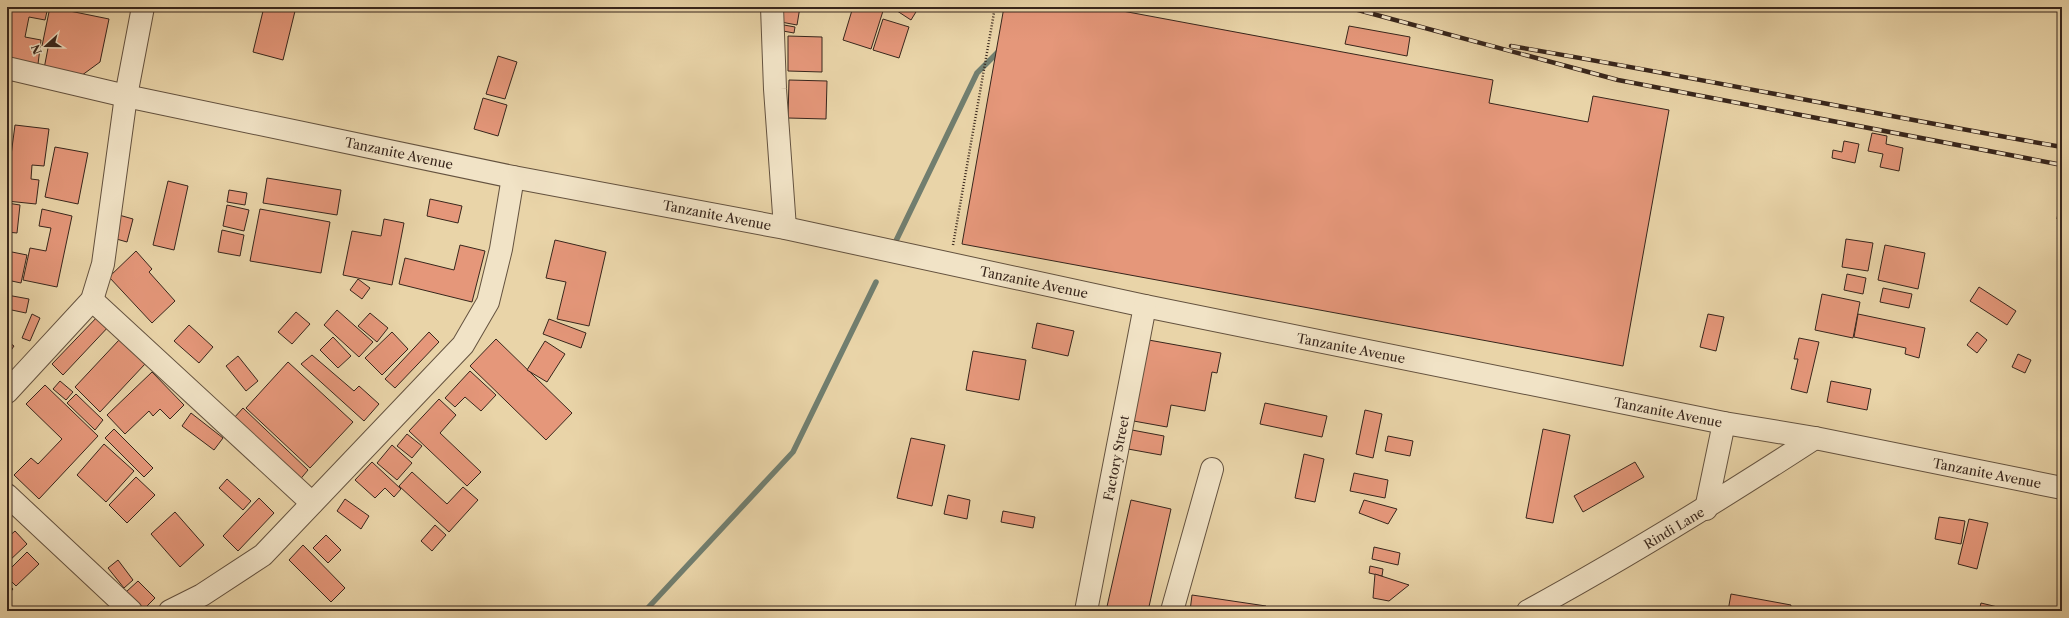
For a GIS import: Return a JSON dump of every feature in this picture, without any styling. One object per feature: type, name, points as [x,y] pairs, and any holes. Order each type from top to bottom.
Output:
[{"type":"street","points":[[7,392],[92,300],[104,264],[126,96],[143,7]]},
{"type":"street","points":[[772,7],[775,90],[785,228]]},
{"type":"street","name":"Tanzanite Avenue","points":[[7,68],[126,96],[512,177],[785,228],[1145,306],[1724,423],[1815,438],[2062,488]]},
{"type":"street","points":[[170,611],[202,595],[263,555],[462,345],[488,302],[501,249],[512,177]]},
{"type":"street","points":[[92,300],[312,502]]},
{"type":"street","name":"Factory Street","points":[[1086,611],[1145,306]]},
{"type":"street","points":[[1706,509],[1724,423]]},
{"type":"street","name":"Rindi Lane","points":[[1528,611],[1602,571],[1706,509],[1815,438]]},
{"type":"street","points":[[1172,611],[1212,469]]},
{"type":"street","points":[[7,495],[131,611]]},
{"type":"path","points":[[950,264],[995,7]]},
{"type":"building","points":[[7,7],[48,7],[45,20],[29,17],[25,37],[41,40],[38,64],[28,67],[7,58]]},
{"type":"building","points":[[50,7],[109,19],[100,62],[74,81],[43,74],[48,48],[42,46]]},
{"type":"building","points":[[264,7],[296,7],[283,60],[253,52]]},
{"type":"building","points":[[784,7],[800,7],[797,25],[781,22]]},
{"type":"building","points":[[853,7],[871,7],[883,11],[871,49],[843,40]]},
{"type":"building","points":[[891,7],[919,7],[911,20]]},
{"type":"building","points":[[1004,7],[1101,7],[1493,80],[1489,103],[1588,122],[1593,96],[1669,110],[1623,366],[962,244]]},
{"type":"building","points":[[883,19],[909,27],[899,58],[873,50]]},
{"type":"building","points":[[784,25],[795,27],[794,33],[783,31]]},
{"type":"building","points":[[1349,26],[1410,37],[1407,56],[1345,44]]},
{"type":"building","points":[[788,36],[822,37],[822,72],[788,71]]},
{"type":"building","points":[[498,56],[517,62],[505,99],[486,94]]},
{"type":"building","points":[[789,80],[827,81],[826,119],[788,118]]},
{"type":"building","points":[[483,98],[507,105],[498,136],[474,129]]},
{"type":"building","points":[[15,125],[49,129],[44,166],[32,165],[31,179],[39,180],[36,204],[7,201],[7,186]]},
{"type":"building","points":[[1872,133],[1887,136],[1886,144],[1903,148],[1899,171],[1880,167],[1883,154],[1868,151]]},
{"type":"building","points":[[1844,141],[1859,144],[1855,163],[1832,158],[1833,150],[1842,152]]},
{"type":"building","points":[[55,147],[88,153],[78,204],[45,197]]},
{"type":"building","points":[[267,178],[341,190],[337,215],[263,203]]},
{"type":"building","points":[[168,181],[188,186],[174,250],[153,245]]},
{"type":"building","points":[[229,190],[247,193],[245,205],[227,202]]},
{"type":"building","points":[[2062,193],[2062,220],[2057,219]]},
{"type":"building","points":[[430,199],[462,206],[458,223],[427,216]]},
{"type":"building","points":[[7,203],[20,205],[17,233],[7,232]]},
{"type":"building","points":[[227,205],[249,210],[244,231],[223,226]]},
{"type":"building","points":[[42,209],[72,216],[57,287],[23,280],[30,248],[46,251],[51,228],[39,226]]},
{"type":"building","points":[[260,209],[330,222],[321,273],[250,261]]},
{"type":"building","points":[[119,215],[133,219],[127,242],[113,238]]},
{"type":"building","points":[[384,219],[404,223],[392,285],[343,275],[352,231],[381,236]]},
{"type":"building","points":[[222,230],[244,235],[240,256],[218,252]]},
{"type":"building","points":[[1846,239],[1873,243],[1868,271],[1842,267]]},
{"type":"building","points":[[555,240],[606,252],[589,326],[557,319],[566,282],[546,278]]},
{"type":"building","points":[[460,245],[485,251],[472,302],[399,284],[405,258],[454,270]]},
{"type":"building","points":[[1885,245],[1925,253],[1918,289],[1878,280]]},
{"type":"building","points":[[7,251],[27,255],[21,283],[7,280]]},
{"type":"building","points":[[136,251],[152,269],[149,272],[175,301],[152,323],[109,277]]},
{"type":"building","points":[[1847,274],[1866,278],[1863,294],[1844,290]]},
{"type":"building","points":[[358,279],[370,288],[362,299],[350,290]]},
{"type":"building","points":[[1979,287],[2016,311],[2007,325],[1970,301]]},
{"type":"building","points":[[1883,288],[1912,294],[1909,308],[1880,302]]},
{"type":"building","points":[[1822,294],[1860,302],[1853,338],[1815,330]]},
{"type":"building","points":[[7,295],[29,299],[26,313],[7,309]]},
{"type":"building","points":[[337,310],[373,342],[359,357],[324,325]]},
{"type":"building","points":[[296,312],[310,324],[292,344],[278,332]]},
{"type":"building","points":[[370,313],[388,328],[377,342],[358,326]]},
{"type":"building","points":[[32,314],[40,318],[30,341],[22,338]]},
{"type":"building","points":[[100,314],[111,324],[63,375],[52,364]]},
{"type":"building","points":[[1708,314],[1724,317],[1716,351],[1700,347]]},
{"type":"building","points":[[1858,314],[1925,328],[1919,358],[1905,354],[1906,348],[1854,337]]},
{"type":"building","points":[[549,319],[586,333],[581,348],[543,334]]},
{"type":"building","points":[[1037,323],[1074,331],[1068,356],[1032,348]]},
{"type":"building","points":[[189,325],[213,347],[199,363],[174,341]]},
{"type":"building","points":[[392,332],[408,349],[382,375],[365,358]]},
{"type":"building","points":[[429,332],[439,342],[395,388],[385,379]]},
{"type":"building","points":[[1977,332],[1987,340],[1977,353],[1967,345]]},
{"type":"building","points":[[333,337],[351,356],[338,368],[320,350]]},
{"type":"building","points":[[1799,338],[1819,342],[1807,393],[1791,389],[1798,359],[1794,359]]},
{"type":"building","points":[[496,339],[572,413],[546,440],[470,366]]},
{"type":"building","points":[[1143,339],[1221,353],[1217,373],[1212,372],[1205,411],[1171,405],[1167,427],[1128,420]]},
{"type":"building","points":[[119,340],[145,364],[100,412],[75,387]]},
{"type":"building","points":[[7,341],[14,346],[7,356]]},
{"type":"building","points":[[545,341],[565,354],[547,382],[527,370]]},
{"type":"building","points":[[973,351],[1026,360],[1019,400],[966,390]]},
{"type":"building","points":[[2018,354],[2031,360],[2025,373],[2012,367]]},
{"type":"building","points":[[312,355],[354,391],[359,386],[379,404],[364,421],[301,364]]},
{"type":"building","points":[[238,356],[258,381],[246,391],[226,366]]},
{"type":"building","points":[[288,362],[353,422],[310,468],[246,408]]},
{"type":"building","points":[[470,371],[496,395],[481,411],[465,397],[455,407],[445,398]]},
{"type":"building","points":[[152,372],[184,405],[170,419],[160,409],[153,416],[149,411],[125,434],[107,415]]},
{"type":"building","points":[[60,381],[73,392],[66,400],[53,389]]},
{"type":"building","points":[[1831,381],[1871,389],[1867,410],[1827,402]]},
{"type":"building","points":[[45,385],[98,436],[39,499],[14,475],[31,458],[38,464],[62,439],[26,404]]},
{"type":"building","points":[[76,394],[103,420],[95,430],[67,403]]},
{"type":"building","points":[[439,399],[456,415],[440,433],[481,472],[467,486],[409,431]]},
{"type":"building","points":[[1265,403],[1327,416],[1322,437],[1260,424]]},
{"type":"building","points":[[243,408],[308,470],[298,482],[233,419]]},
{"type":"building","points":[[1365,410],[1382,414],[1373,458],[1356,454]]},
{"type":"building","points":[[191,413],[223,438],[214,450],[182,426]]},
{"type":"building","points":[[114,429],[153,468],[144,477],[105,438]]},
{"type":"building","points":[[1543,429],[1570,435],[1553,523],[1526,518]]},
{"type":"building","points":[[1132,430],[1164,436],[1161,455],[1128,449]]},
{"type":"building","points":[[407,434],[422,446],[412,458],[397,446]]},
{"type":"building","points":[[1388,436],[1413,441],[1410,456],[1385,451]]},
{"type":"building","points":[[911,438],[945,445],[932,506],[897,498]]},
{"type":"building","points":[[104,444],[134,471],[106,502],[77,475]]},
{"type":"building","points":[[392,445],[412,463],[397,480],[377,463]]},
{"type":"building","points":[[1304,454],[1324,459],[1315,502],[1295,498]]},
{"type":"building","points":[[372,462],[401,489],[394,497],[385,488],[375,498],[355,480]]},
{"type":"building","points":[[1635,462],[1644,477],[1583,512],[1574,496]]},
{"type":"building","points":[[412,472],[447,504],[463,487],[478,500],[449,532],[399,486]]},
{"type":"building","points":[[1354,473],[1388,480],[1385,498],[1350,491]]},
{"type":"building","points":[[136,477],[155,495],[127,523],[109,505]]},
{"type":"building","points":[[227,479],[251,501],[243,510],[219,488]]},
{"type":"building","points":[[948,495],[970,500],[967,519],[944,514]]},
{"type":"building","points":[[259,498],[274,513],[238,551],[223,536]]},
{"type":"building","points":[[345,499],[369,516],[361,529],[337,511]]},
{"type":"building","points":[[1131,500],[1171,509],[1148,611],[1106,611]]},
{"type":"building","points":[[1364,500],[1397,509],[1388,524],[1359,513]]},
{"type":"building","points":[[1003,511],[1035,517],[1033,528],[1001,522]]},
{"type":"building","points":[[175,512],[204,545],[180,567],[151,534]]},
{"type":"building","points":[[1939,517],[1965,521],[1961,544],[1935,539]]},
{"type":"building","points":[[1969,519],[1988,523],[1977,569],[1958,564]]},
{"type":"building","points":[[7,522],[12,527],[7,532]]},
{"type":"building","points":[[435,525],[446,535],[432,551],[421,541]]},
{"type":"building","points":[[15,531],[27,544],[7,563],[7,538]]},
{"type":"building","points":[[326,535],[341,550],[328,563],[313,548]]},
{"type":"building","points":[[303,545],[345,588],[331,602],[289,560]]},
{"type":"building","points":[[1374,547],[1400,553],[1398,565],[1372,559]]},
{"type":"building","points":[[27,552],[39,564],[16,586],[7,577],[7,572]]},
{"type":"building","points":[[118,560],[133,580],[124,588],[108,568]]},
{"type":"building","points":[[1370,566],[1383,569],[1382,576],[1369,573]]},
{"type":"building","points":[[1375,574],[1409,585],[1389,601],[1373,598]]},
{"type":"building","points":[[138,581],[155,598],[143,610],[126,592]]},
{"type":"building","points":[[7,583],[13,589],[7,596]]},
{"type":"building","points":[[1731,594],[1791,605],[1790,611],[1728,611]]},
{"type":"building","points":[[1192,595],[1266,606],[1265,611],[1190,611]]},
{"type":"building","points":[[1981,603],[2010,610],[2010,611],[1979,611]]},
{"type":"building","points":[[35,606],[40,611],[30,611]]},
{"type":"waterway","points":[[893,247],[977,73],[1000,50]]},
{"type":"waterway","points":[[645,611],[793,452],[876,282]]},
{"type":"railway","points":[[1347,7],[1618,80],[2062,165]]},
{"type":"railway","points":[[1511,46],[1649,70],[2062,147]]}]
